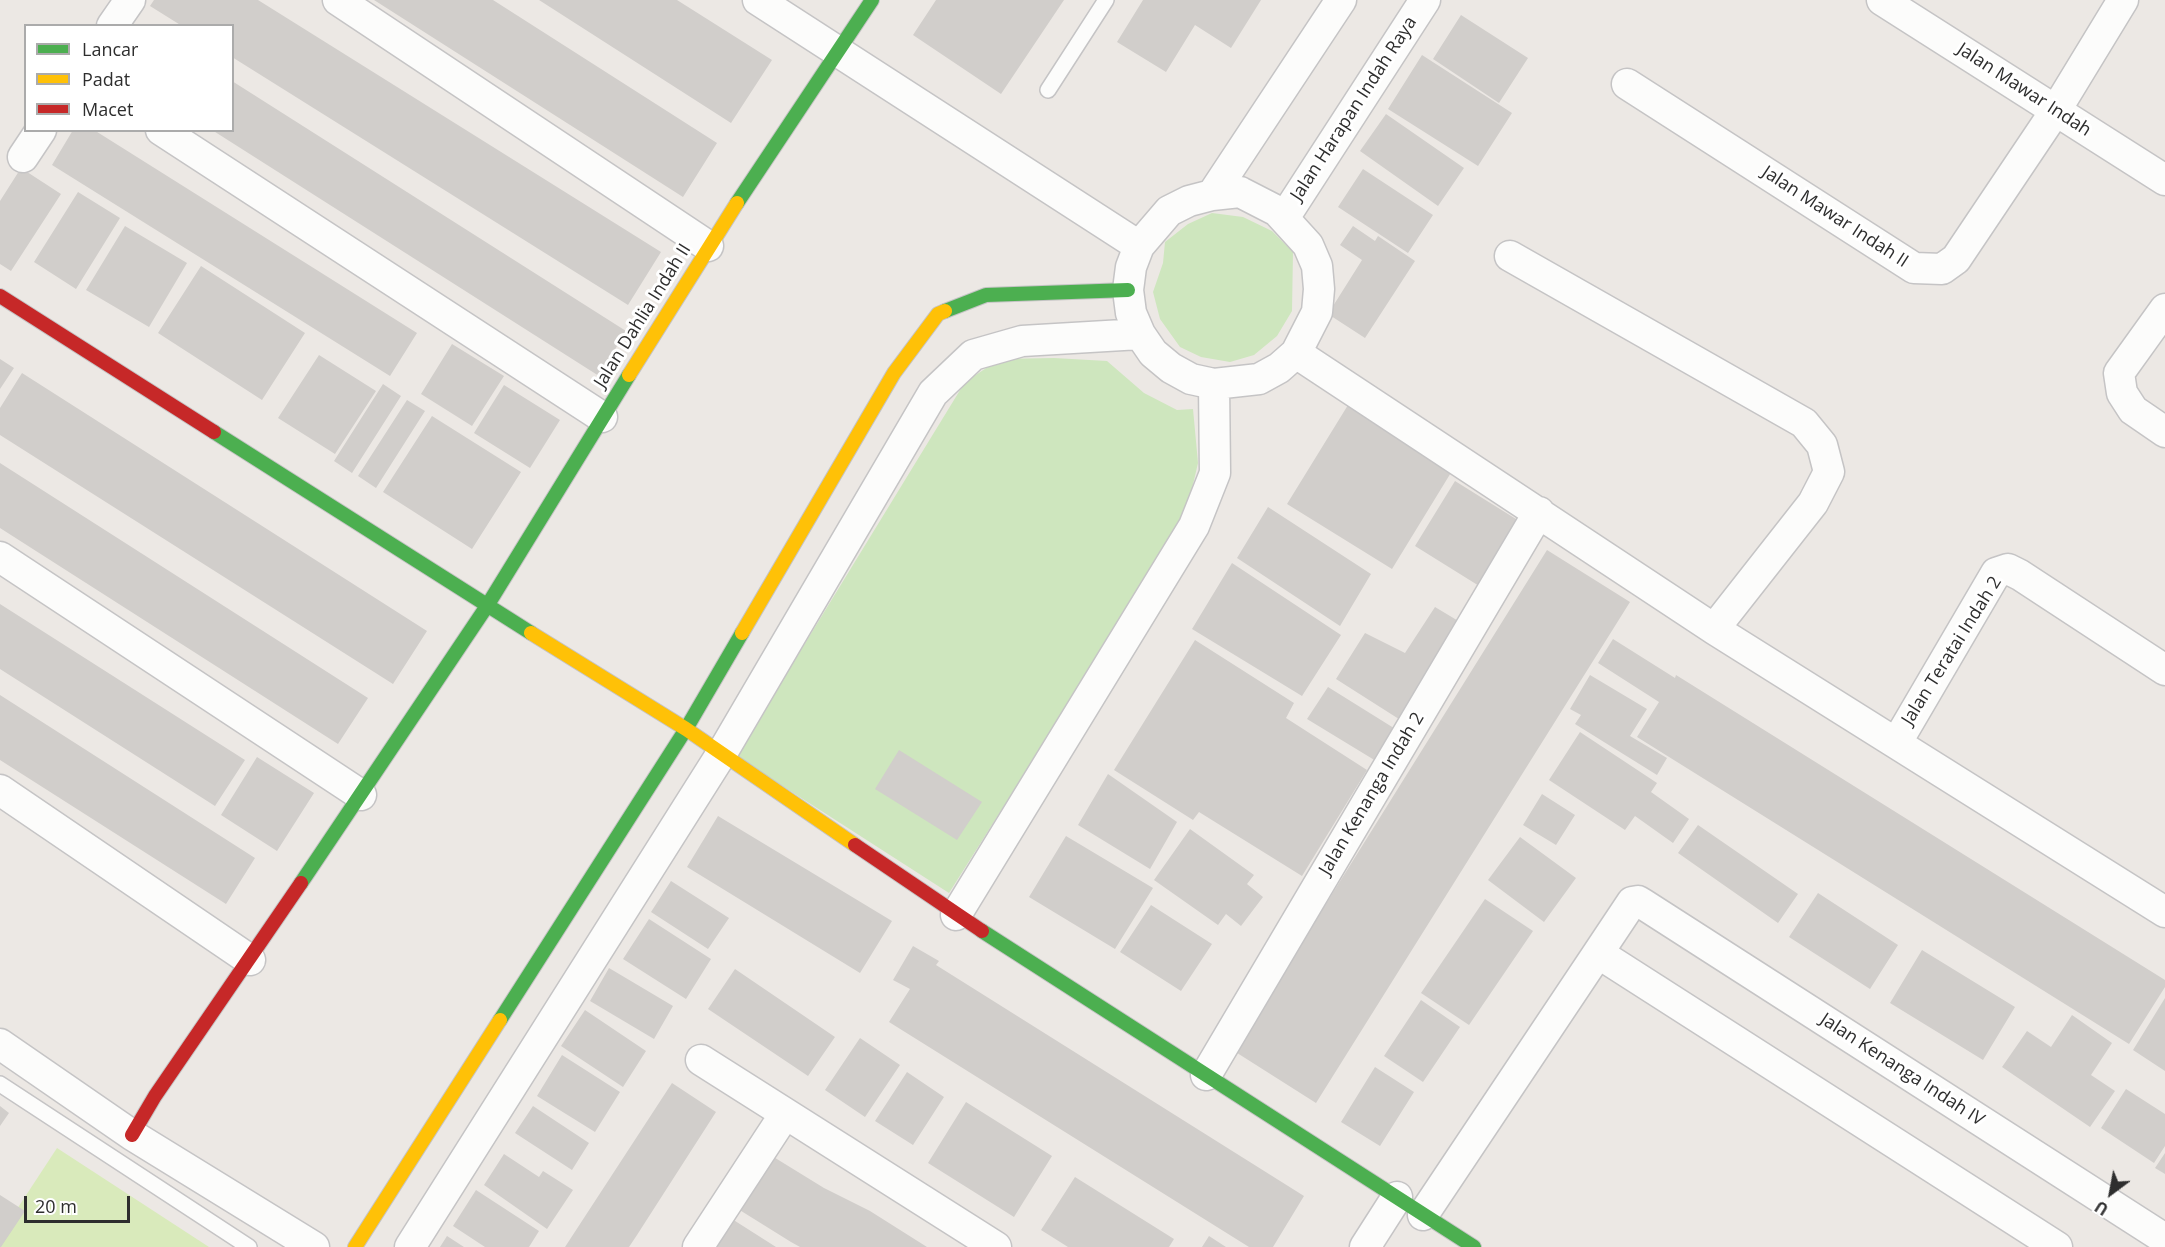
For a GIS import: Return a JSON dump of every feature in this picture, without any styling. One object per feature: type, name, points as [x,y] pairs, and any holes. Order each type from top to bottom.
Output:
[{"type":"street","points":[[113,24],[130,0]]},
{"type":"street","points":[[338,0],[708,246]]},
{"type":"street","points":[[758,0],[1139,246]]},
{"type":"street","name":"Jalan Dahlia Indah II","points":[[132,1135],[155,1096],[250,960],[487,606],[708,246],[872,0]]},
{"type":"street","points":[[1212,195],[1341,0]]},
{"type":"street","name":"Jalan Harapan Indah Raya","points":[[1284,218],[1425,0]]},
{"type":"street","name":"Jalan Mawar Indah","points":[[1882,0],[2165,180]]},
{"type":"street","name":"Jalan Mawar Indah II","points":[[1627,84],[1914,268],[1942,269],[1956,259],[2056,110],[2123,0]]},
{"type":"street","points":[[23,157],[40,132]]},
{"type":"street","points":[[164,132],[602,417]]},
{"type":"street","points":[[1240,192],[1277,211],[1308,245],[1317,266],[1319,289],[1317,312],[1296,353],[1279,368],[1259,379],[1214,384],[1191,379],[1171,368],[1153,353],[1140,334],[1131,313],[1128,290],[1131,267],[1139,246],[1169,211],[1189,201],[1212,195],[1240,192]]},
{"type":"street","points":[[1510,256],[1804,423],[1822,445],[1829,472],[1814,503],[1714,629]]},
{"type":"street","points":[[355,1247],[686,729],[894,373],[938,314],[986,295],[1128,290]]},
{"type":"street","points":[[0,296],[487,606],[686,729],[956,915],[1474,1247]]},
{"type":"street","points":[[2165,309],[2119,373],[2122,393],[2133,410],[2165,432]]},
{"type":"street","points":[[410,1247],[722,753],[933,393],[973,355],[992,349],[1022,341],[1140,334]]},
{"type":"street","points":[[1296,353],[1714,629],[2165,912]]},
{"type":"street","points":[[956,915],[1194,526],[1215,473],[1214,384]]},
{"type":"street","name":"Jalan Kenanga Indah 2","points":[[1206,1075],[1539,512]]},
{"type":"street","points":[[0,557],[361,795]]},
{"type":"street","name":"Jalan Teratai Indah 2","points":[[1897,742],[1996,573],[2008,569],[2165,670]]},
{"type":"street","points":[[0,790],[250,960]]},
{"type":"street","name":"Jalan Kenanga Indah IV","points":[[1598,953],[1632,902],[1638,901],[2165,1239]]},
{"type":"street","points":[[1424,1215],[1598,953],[2057,1247]]},
{"type":"street","points":[[0,1044],[132,1135],[314,1247]]},
{"type":"street","points":[[701,1060],[996,1247]]},
{"type":"street","points":[[698,1247],[785,1114]]},
{"type":"street","points":[[1365,1247],[1397,1197]]},
{"type":"lane","points":[[1048,90],[1106,0]]},
{"type":"lane","points":[[0,1084],[249,1247]]},
{"type":"green space","points":[[1212,213],[1243,217],[1272,231],[1293,252],[1292,311],[1277,336],[1254,355],[1230,362],[1201,357],[1180,347],[1160,319],[1153,292],[1163,263],[1165,242],[1188,224]]},
{"type":"green space","points":[[1054,358],[1107,361],[1144,393],[1177,410],[1193,409],[1198,463],[1185,519],[949,893],[736,756],[965,382],[1000,359]]},
{"type":"green space","points":[[57,1148],[209,1247],[0,1247],[0,1235]]},
{"type":"building","points":[[154,0],[258,0],[661,252],[628,305],[234,58],[234,24],[179,24],[150,6]]},
{"type":"building","points":[[374,0],[493,0],[717,143],[683,197]]},
{"type":"building","points":[[539,0],[677,0],[772,60],[731,123]]},
{"type":"building","points":[[936,0],[1064,0],[1001,94],[913,35]]},
{"type":"building","points":[[1143,0],[1261,0],[1231,48],[1195,25],[1166,72],[1117,42]]},
{"type":"building","points":[[1461,15],[1528,58],[1499,103],[1433,59]]},
{"type":"building","points":[[1422,55],[1512,113],[1478,166],[1388,109]]},
{"type":"building","points":[[234,82],[626,331],[599,376],[215,132],[234,132]]},
{"type":"building","points":[[1386,114],[1464,168],[1438,206],[1360,151]]},
{"type":"building","points":[[72,132],[97,132],[417,333],[390,376],[52,165]]},
{"type":"building","points":[[21,168],[61,194],[11,271],[0,264],[0,201]]},
{"type":"building","points":[[1363,169],[1433,215],[1408,253],[1338,207]]},
{"type":"building","points":[[78,192],[120,218],[76,289],[34,262]]},
{"type":"building","points":[[125,226],[187,263],[149,327],[86,290]]},
{"type":"building","points":[[1353,226],[1375,241],[1378,236],[1415,261],[1365,338],[1328,314],[1362,260],[1340,245]]},
{"type":"building","points":[[201,266],[305,333],[262,400],[158,333]]},
{"type":"building","points":[[452,344],[504,376],[472,426],[421,394]]},
{"type":"building","points":[[319,355],[376,391],[335,454],[278,418]]},
{"type":"building","points":[[0,359],[14,368],[0,389]]},
{"type":"building","points":[[22,373],[427,631],[393,684],[0,435],[0,408]]},
{"type":"building","points":[[383,384],[401,396],[352,473],[334,461]]},
{"type":"building","points":[[504,385],[560,420],[530,468],[474,433]]},
{"type":"building","points":[[407,400],[425,411],[376,488],[358,476]]},
{"type":"building","points":[[1348,405],[1452,471],[1392,569],[1287,504]]},
{"type":"building","points":[[432,416],[521,472],[472,549],[383,492]]},
{"type":"building","points":[[0,463],[368,698],[338,744],[0,528]]},
{"type":"building","points":[[1455,481],[1524,524],[1484,589],[1415,546]]},
{"type":"building","points":[[1268,507],[1371,574],[1340,626],[1237,558]]},
{"type":"building","points":[[1547,550],[1630,602],[1316,1103],[1234,1051]]},
{"type":"building","points":[[1232,563],[1341,635],[1302,696],[1192,629]]},
{"type":"building","points":[[0,604],[245,760],[215,806],[0,669]]},
{"type":"building","points":[[1435,607],[1460,622],[1402,721],[1336,679],[1365,633],[1405,653]]},
{"type":"building","points":[[1613,639],[1675,678],[1676,675],[2165,980],[2165,987],[2129,1044],[1637,737],[1659,702],[1598,663]]},
{"type":"building","points":[[1195,640],[1294,703],[1286,718],[1367,770],[1302,876],[1199,812],[1193,820],[1114,770]]},
{"type":"building","points":[[1590,675],[1647,709],[1630,736],[1667,758],[1657,775],[1575,724],[1581,715],[1570,709]]},
{"type":"building","points":[[1328,687],[1397,730],[1376,761],[1307,719]]},
{"type":"building","points":[[0,695],[255,858],[226,904],[0,760]]},
{"type":"building","points":[[1580,732],[1657,783],[1651,792],[1689,819],[1673,843],[1635,816],[1625,830],[1549,780]]},
{"type":"building","points":[[899,750],[982,802],[957,840],[875,789]]},
{"type":"building","points":[[257,757],[314,793],[277,851],[221,815]]},
{"type":"building","points":[[1108,774],[1177,822],[1150,869],[1078,825]]},
{"type":"building","points":[[1542,794],[1575,815],[1556,845],[1523,825]]},
{"type":"building","points":[[718,816],[892,921],[860,973],[687,867]]},
{"type":"building","points":[[1698,825],[1798,894],[1778,923],[1678,853]]},
{"type":"building","points":[[1190,829],[1254,875],[1247,884],[1263,897],[1241,926],[1226,914],[1218,925],[1154,880]]},
{"type":"building","points":[[1066,836],[1153,888],[1115,949],[1029,897]]},
{"type":"building","points":[[1520,837],[1576,878],[1544,922],[1488,880]]},
{"type":"building","points":[[671,881],[729,918],[708,949],[651,912]]},
{"type":"building","points":[[1818,893],[1898,945],[1870,989],[1789,937]]},
{"type":"building","points":[[1485,899],[1533,931],[1469,1025],[1421,993]]},
{"type":"building","points":[[1151,905],[1212,944],[1181,991],[1120,952]]},
{"type":"building","points":[[649,919],[711,959],[686,999],[623,959]]},
{"type":"building","points":[[913,946],[939,961],[936,965],[1304,1196],[1273,1247],[1249,1247],[889,1022],[910,989],[893,980]]},
{"type":"building","points":[[1922,950],[2015,1007],[1983,1060],[1890,1003]]},
{"type":"building","points":[[609,968],[673,1006],[654,1039],[590,1001]]},
{"type":"building","points":[[735,969],[835,1037],[808,1076],[708,1009]]},
{"type":"building","points":[[2165,998],[2165,1071],[2133,1050]]},
{"type":"building","points":[[1421,1000],[1460,1027],[1423,1082],[1384,1056]]},
{"type":"building","points":[[585,1010],[646,1051],[623,1087],[561,1046]]},
{"type":"building","points":[[2072,1015],[2112,1043],[2091,1075],[2115,1091],[2090,1127],[2002,1067],[2027,1031],[2051,1047]]},
{"type":"building","points":[[860,1038],[900,1065],[865,1117],[825,1090]]},
{"type":"building","points":[[562,1055],[620,1092],[595,1132],[537,1096]]},
{"type":"building","points":[[1375,1067],[1414,1092],[1380,1146],[1341,1122]]},
{"type":"building","points":[[907,1072],[944,1097],[913,1145],[875,1121]]},
{"type":"building","points":[[672,1083],[716,1112],[637,1235],[629,1247],[565,1247]]},
{"type":"building","points":[[2126,1089],[2165,1114],[2165,1146],[2154,1163],[2101,1128]]},
{"type":"building","points":[[966,1102],[1052,1156],[1014,1217],[928,1163]]},
{"type":"building","points":[[0,1106],[9,1113],[0,1126]]},
{"type":"building","points":[[533,1106],[589,1143],[572,1170],[515,1133]]},
{"type":"building","points":[[2165,1153],[2165,1174],[2155,1168]]},
{"type":"building","points":[[504,1154],[539,1177],[543,1171],[573,1190],[547,1229],[484,1185]]},
{"type":"building","points":[[772,1156],[824,1188],[870,1211],[927,1247],[800,1247],[791,1242],[738,1209]]},
{"type":"building","points":[[1075,1177],[1174,1239],[1169,1247],[1068,1247],[1041,1230]]},
{"type":"building","points":[[476,1190],[539,1231],[529,1247],[485,1247],[453,1226]]},
{"type":"building","points":[[0,1195],[25,1211],[1,1247],[0,1247]]},
{"type":"building","points":[[732,1219],[776,1247],[714,1247]]},
{"type":"building","points":[[447,1236],[464,1247],[440,1247]]},
{"type":"building","points":[[1209,1236],[1226,1247],[1202,1247]]},
{"type":"traffic: fast","points":[[737,203],[872,0]]},
{"type":"traffic: fast","points":[[945,311],[986,295],[1128,290]]},
{"type":"traffic: fast","points":[[301,883],[487,606],[629,375]]},
{"type":"traffic: fast","points":[[214,432],[531,633]]},
{"type":"traffic: fast","points":[[500,1020],[686,729],[742,633]]},
{"type":"traffic: fast","points":[[982,931],[1474,1247]]},
{"type":"traffic: slow","points":[[629,375],[737,203]]},
{"type":"traffic: slow","points":[[742,633],[894,373],[938,314],[945,311]]},
{"type":"traffic: slow","points":[[531,633],[686,729],[855,845]]},
{"type":"traffic: slow","points":[[355,1247],[500,1020]]},
{"type":"traffic: jam","points":[[0,296],[214,432]]},
{"type":"traffic: jam","points":[[855,845],[982,931]]},
{"type":"traffic: jam","points":[[132,1135],[155,1096],[301,883]]}]
